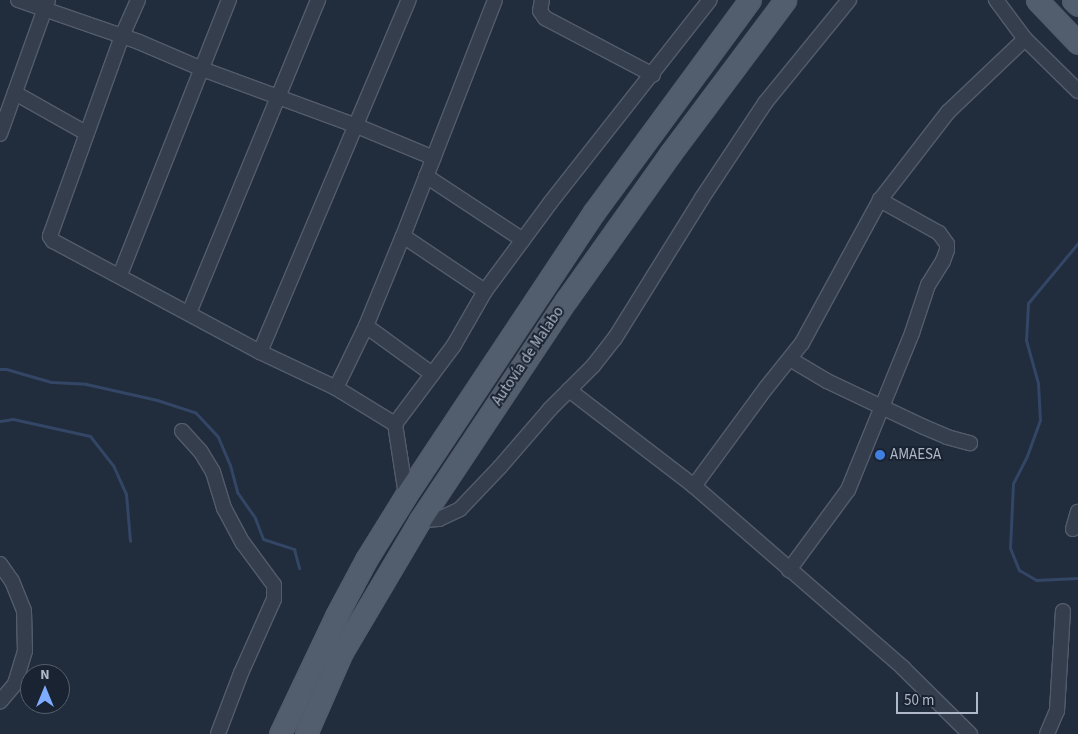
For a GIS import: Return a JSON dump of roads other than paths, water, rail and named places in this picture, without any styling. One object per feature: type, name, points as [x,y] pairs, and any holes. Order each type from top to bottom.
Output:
[{"type":"main road","name":"Autovía de Malabo","points":[[280,734],[336,616],[367,558],[406,495],[594,212],[750,0]]},
{"type":"main road","name":"Autovía de Malabo","points":[[306,734],[342,652],[420,520],[566,299],[670,154],[785,0]]},
{"type":"main road","points":[[1037,0],[1078,43]]},
{"type":"main road","points":[[1073,0],[1078,5]]},
{"type":"street","points":[[18,0],[46,5],[202,69],[357,126],[434,158]]},
{"type":"street","points":[[138,0],[122,36],[50,236],[53,240],[260,352],[336,388],[395,424]]},
{"type":"street","points":[[120,275],[229,0]]},
{"type":"street","points":[[189,313],[318,0]]},
{"type":"street","points":[[260,352],[357,126],[408,0]]},
{"type":"street","points":[[336,388],[366,326],[403,236],[495,0]]},
{"type":"street","points":[[542,0],[540,11],[545,18],[653,75]]},
{"type":"street","points":[[406,495],[395,424],[454,345],[485,291],[600,136],[653,75],[710,0]]},
{"type":"street","points":[[420,520],[439,519],[460,509],[569,390],[589,371],[615,338],[702,198],[765,103],[849,0]]},
{"type":"street","points":[[996,0],[1025,39],[1078,92]]},
{"type":"street","points":[[0,134],[46,5]]},
{"type":"street","points":[[694,486],[766,388],[802,343],[880,200],[948,112],[1025,39]]},
{"type":"street","points":[[15,94],[86,133]]},
{"type":"street","points":[[426,176],[523,240]]},
{"type":"street","points":[[789,570],[848,490],[865,454],[882,406],[912,333],[928,285],[943,262],[947,244],[939,233],[880,200]]},
{"type":"street","points":[[403,236],[485,291]]},
{"type":"street","points":[[366,326],[432,374]]},
{"type":"street","points":[[790,360],[827,381],[947,437],[970,442]]},
{"type":"street","points":[[569,390],[694,486],[903,668],[970,734]]},
{"type":"street","points":[[182,431],[201,452],[214,472],[224,508],[243,543],[274,585],[274,600],[234,690],[218,734]]},
{"type":"street","points":[[1073,529],[1078,512]]},
{"type":"street","points":[[0,564],[12,581],[24,611],[25,651],[15,684],[0,702]]},
{"type":"street","points":[[1046,734],[1057,711],[1063,612]]},
{"type":"waterway","points":[[1078,243],[1028,303],[1026,340],[1038,383],[1040,420],[1027,456],[1013,484],[1010,548],[1019,570],[1036,580],[1078,578]]},
{"type":"waterway","points":[[0,369],[51,382],[86,384],[157,400],[195,412],[218,437],[230,465],[237,492],[255,518],[263,539],[294,549],[299,568]]},
{"type":"waterway","points":[[0,421],[13,419],[90,436],[113,465],[126,494],[130,541]]},
{"type":"place","name":"AMAESA","points":[[880,455]]}]
